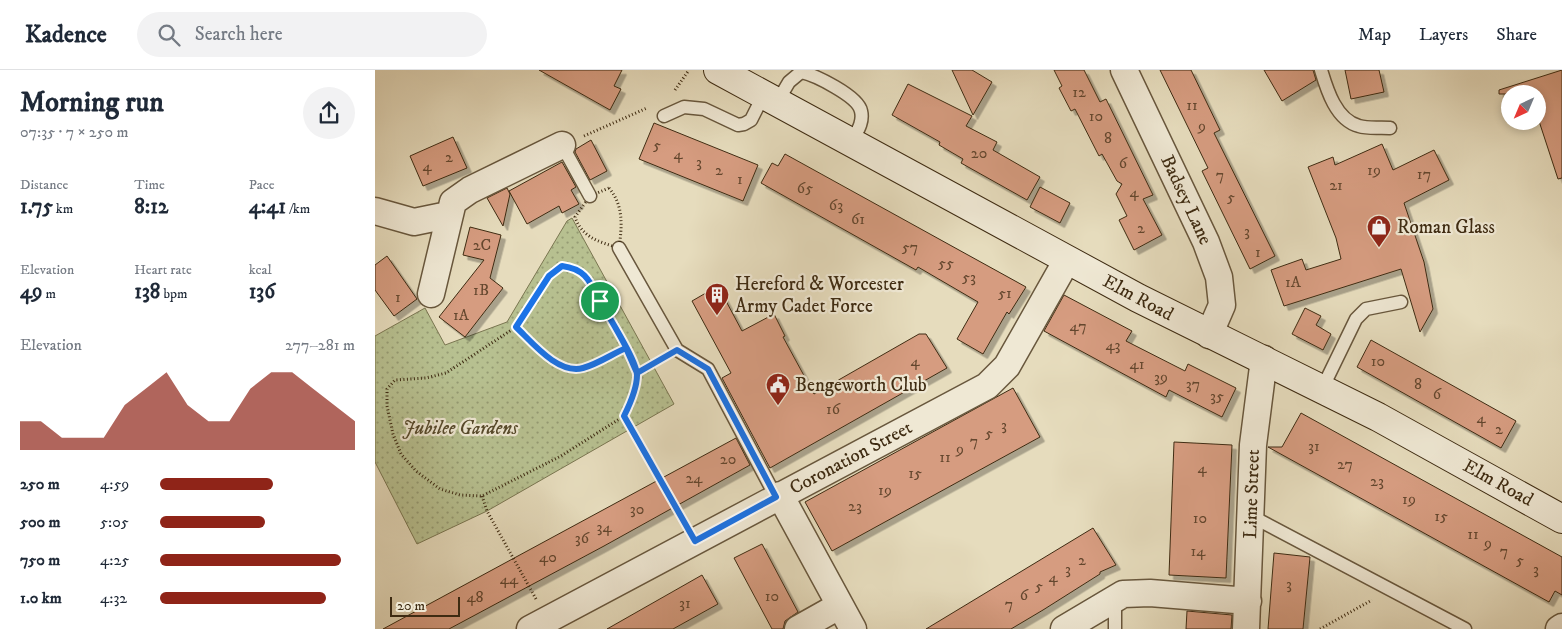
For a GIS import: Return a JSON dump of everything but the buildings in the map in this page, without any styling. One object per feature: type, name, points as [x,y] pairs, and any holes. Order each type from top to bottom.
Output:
[{"type":"main road","name":"Elm Road","points":[[718,70],[1067,260],[1209,335],[1264,359],[1378,417],[1562,519]]},
{"type":"street","name":"Badsey Lane","points":[[1124,70],[1206,242],[1219,277],[1222,306],[1209,335]]},
{"type":"street","points":[[431,294],[448,215],[453,202],[470,190],[562,145]]},
{"type":"street","points":[[375,211],[414,222],[448,215]]},
{"type":"street","name":"Coronation Street","points":[[539,624],[987,386],[1007,366],[1067,260]]},
{"type":"street","name":"Lime Street","points":[[1247,629],[1253,445],[1264,359]]},
{"type":"street","points":[[778,496],[853,629]]},
{"type":"street","points":[[1064,629],[1123,594],[1150,593],[1248,601]]},
{"type":"street","points":[[798,629],[839,606]]},
{"type":"lane","points":[[1321,70],[1326,86],[1342,118],[1359,126],[1390,128]]},
{"type":"lane","points":[[664,116],[684,107],[704,109],[738,126],[751,120],[801,72],[811,74],[855,99],[861,110],[861,124],[851,143]]},
{"type":"lane","points":[[562,145],[589,196]]},
{"type":"lane","points":[[619,248],[677,350],[708,369],[778,496]]},
{"type":"lane","points":[[1322,389],[1356,319],[1365,309],[1401,302]]},
{"type":"lane","points":[[1251,516],[1465,629]]},
{"type":"lane","points":[[1115,599],[1115,629]]},
{"type":"path","points":[[672,92],[689,70]]},
{"type":"path","points":[[562,145],[653,106]]},
{"type":"path","points":[[609,188],[616,196],[623,223],[619,248],[593,240],[579,228],[575,217],[589,196],[609,188]]},
{"type":"path","points":[[562,266],[571,267],[585,274],[626,348],[637,373],[630,405],[624,416],[561,456],[482,496],[459,494],[440,489],[423,476],[401,454],[391,427],[387,406],[387,389],[395,380],[426,378],[446,373],[516,327],[536,294],[554,270],[562,266]]},
{"type":"path","points":[[516,327],[553,360],[571,369],[583,368],[626,348]]},
{"type":"path","points":[[637,373],[677,350]]},
{"type":"path","points":[[624,416],[695,541]]},
{"type":"path","points":[[482,496],[487,511],[539,624]]},
{"type":"path","points":[[1320,629],[1389,589]]},
{"type":"green space","name":"Jubilee Gardens","points":[[572,218],[674,404],[487,511],[417,544],[375,462],[375,336],[425,308],[445,345],[507,322],[567,221]]},
{"type":"place","name":"Roman Glass","points":[[1379,248]]},
{"type":"place","name":"Hereford & Worcester Army Cadet Force","points":[[717,316]]},
{"type":"place","name":"Bengeworth Club","points":[[778,406]]},
{"type":"route","points":[[600,301],[585,274],[571,267],[562,266],[554,270],[549,276],[516,327],[553,360],[571,369],[583,368],[626,348],[637,373],[677,350],[708,369],[776,497],[695,541],[624,416],[630,405],[637,373],[626,348],[600,301]]}]
